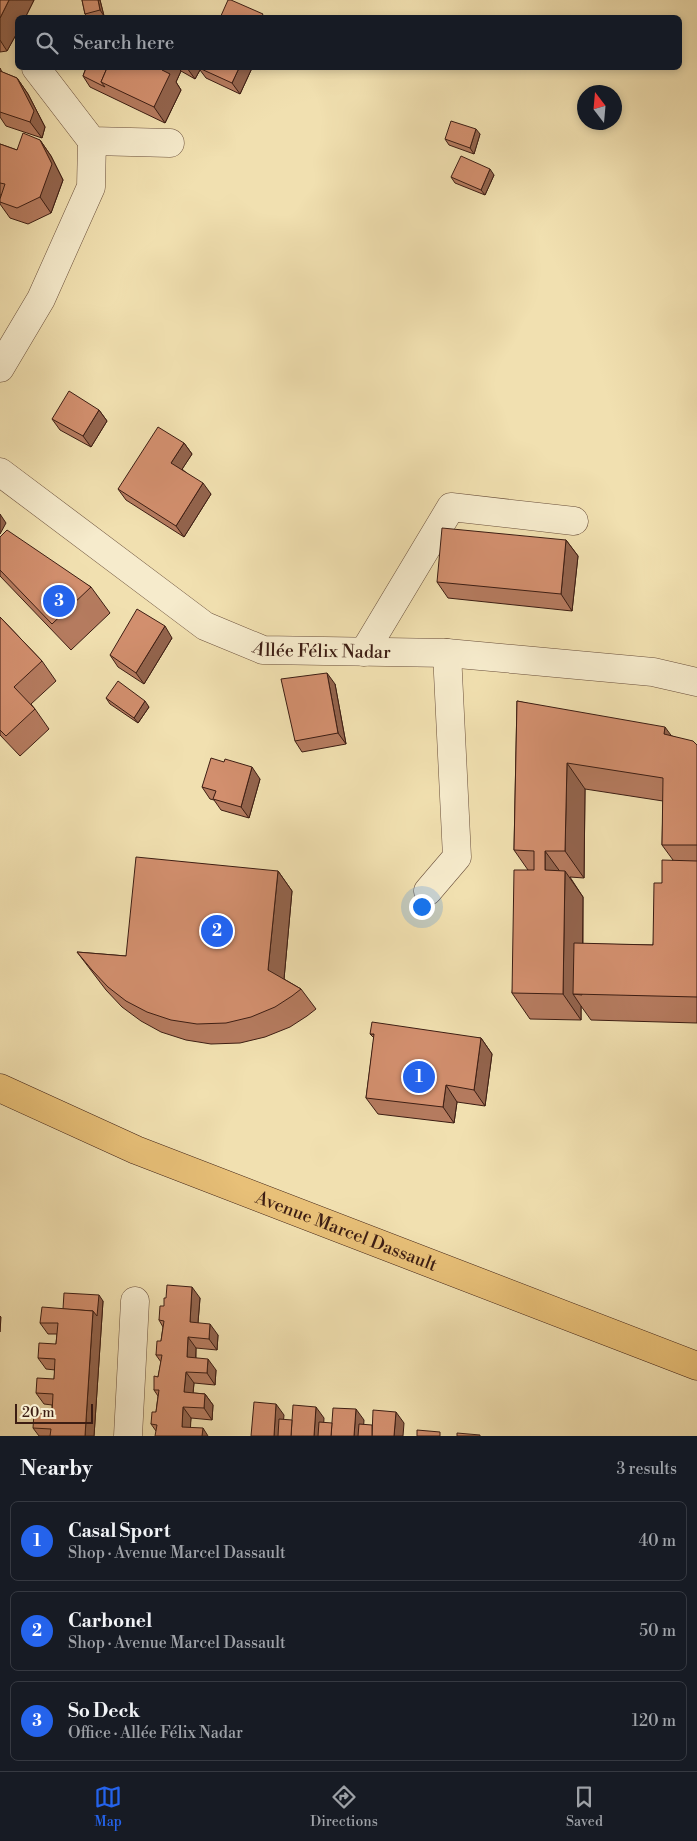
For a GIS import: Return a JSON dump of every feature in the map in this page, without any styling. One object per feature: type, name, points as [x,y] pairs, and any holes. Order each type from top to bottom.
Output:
[{"type":"main road","name":"Avenue Marcel Dassault","points":[[0,1088],[136,1150],[697,1366]]},
{"type":"street","points":[[0,368],[41,299],[91,187],[92,142],[38,70]]},
{"type":"street","points":[[92,142],[170,143]]},
{"type":"street","name":"Allée Félix Nadar","points":[[0,472],[205,626],[263,650],[447,653],[653,672],[697,682]]},
{"type":"street","points":[[364,652],[452,507],[574,521]]},
{"type":"street","points":[[428,891],[457,857],[447,653]]},
{"type":"street","points":[[128,1436],[135,1301]]},
{"type":"building","points":[[0,0],[9,0],[0,18]]},
{"type":"building","points":[[82,0],[98,0],[100,10],[85,14]]},
{"type":"building","points":[[228,0],[263,14],[262,15],[221,15]]},
{"type":"building","points":[[85,70],[106,70],[101,82],[105,87],[83,76]]},
{"type":"building","points":[[106,70],[162,70],[170,74],[154,107],[101,82]]},
{"type":"building","points":[[203,70],[238,70],[232,83]]},
{"type":"building","points":[[0,71],[17,78],[34,111],[30,122],[0,112]]},
{"type":"building","points":[[451,121],[476,129],[470,148],[445,139]]},
{"type":"building","points":[[23,133],[40,140],[52,164],[40,197],[17,208],[0,202],[5,184],[0,183],[0,144],[17,150]]},
{"type":"building","points":[[461,156],[490,169],[481,190],[451,177]]},
{"type":"building","points":[[69,391],[99,410],[83,436],[52,419]]},
{"type":"building","points":[[158,427],[184,443],[171,463],[203,483],[176,526],[118,489]]},
{"type":"building","points":[[442,528],[566,540],[561,594],[437,582]]},
{"type":"building","points":[[7,530],[91,587],[52,624],[0,570],[0,537]]},
{"type":"building","points":[[137,609],[165,626],[136,673],[110,655]]},
{"type":"building","points":[[0,617],[42,661],[14,687],[35,709],[6,736],[0,730]]},
{"type":"building","points":[[327,673],[338,733],[295,741],[281,679]]},
{"type":"building","points":[[118,681],[145,701],[134,718],[106,698]]},
{"type":"building","points":[[517,701],[665,727],[664,734],[693,741],[697,745],[697,845],[662,845],[663,778],[567,763],[565,851],[545,851],[545,870],[565,871],[563,994],[512,993],[514,870],[534,870],[534,851],[514,850]]},
{"type":"building","points":[[211,758],[224,762],[225,759],[252,767],[241,807],[213,799],[216,791],[202,787]]},
{"type":"building","points":[[136,857],[278,871],[268,970],[301,989],[275,1007],[251,1017],[226,1023],[197,1024],[171,1020],[147,1012],[126,1001],[108,987],[77,952],[126,956]]},
{"type":"building","points":[[662,860],[697,861],[697,997],[573,994],[574,943],[653,945],[654,883],[662,883]]},
{"type":"building","points":[[372,1022],[481,1038],[474,1090],[446,1085],[443,1107],[366,1098],[374,1034],[370,1034]]},
{"type":"building","points":[[167,1285],[192,1287],[190,1322],[210,1324],[209,1339],[188,1337],[187,1357],[208,1359],[207,1373],[186,1372],[184,1392],[205,1394],[204,1408],[183,1407],[182,1427],[203,1428],[202,1436],[155,1436],[157,1425],[151,1424],[152,1412],[156,1412],[159,1390],[154,1390],[154,1376],[158,1377],[162,1355],[156,1355],[157,1341],[161,1341],[164,1321],[159,1320],[160,1306],[164,1306]]},
{"type":"building","points":[[64,1293],[99,1295],[97,1316],[93,1311],[63,1309]]},
{"type":"building","points":[[42,1307],[93,1311],[85,1436],[50,1436],[51,1429],[33,1428],[34,1413],[52,1414],[53,1394],[36,1393],[37,1378],[54,1379],[55,1359],[38,1358],[39,1343],[56,1344],[58,1323],[40,1323]]},
{"type":"building","points":[[254,1402],[276,1404],[274,1436],[251,1436]]},
{"type":"building","points":[[293,1405],[316,1407],[314,1436],[291,1436]]},
{"type":"building","points":[[333,1408],[356,1409],[354,1436],[331,1436]]},
{"type":"building","points":[[373,1410],[396,1412],[394,1436],[372,1436]]},
{"type":"building","points":[[279,1419],[292,1420],[291,1436],[278,1436]]},
{"type":"building","points":[[319,1422],[332,1423],[331,1436],[318,1436]]},
{"type":"building","points":[[359,1424],[372,1425],[372,1436],[358,1436]]},
{"type":"building","points":[[417,1430],[440,1432],[440,1436],[417,1436]]},
{"type":"building","points":[[457,1433],[480,1435],[480,1436],[457,1436]]},
{"type":"place","name":"So Deck","points":[[59,601]]},
{"type":"place","name":"Carbonel","points":[[217,931]]},
{"type":"place","name":"Casal Sport","points":[[419,1077]]}]
